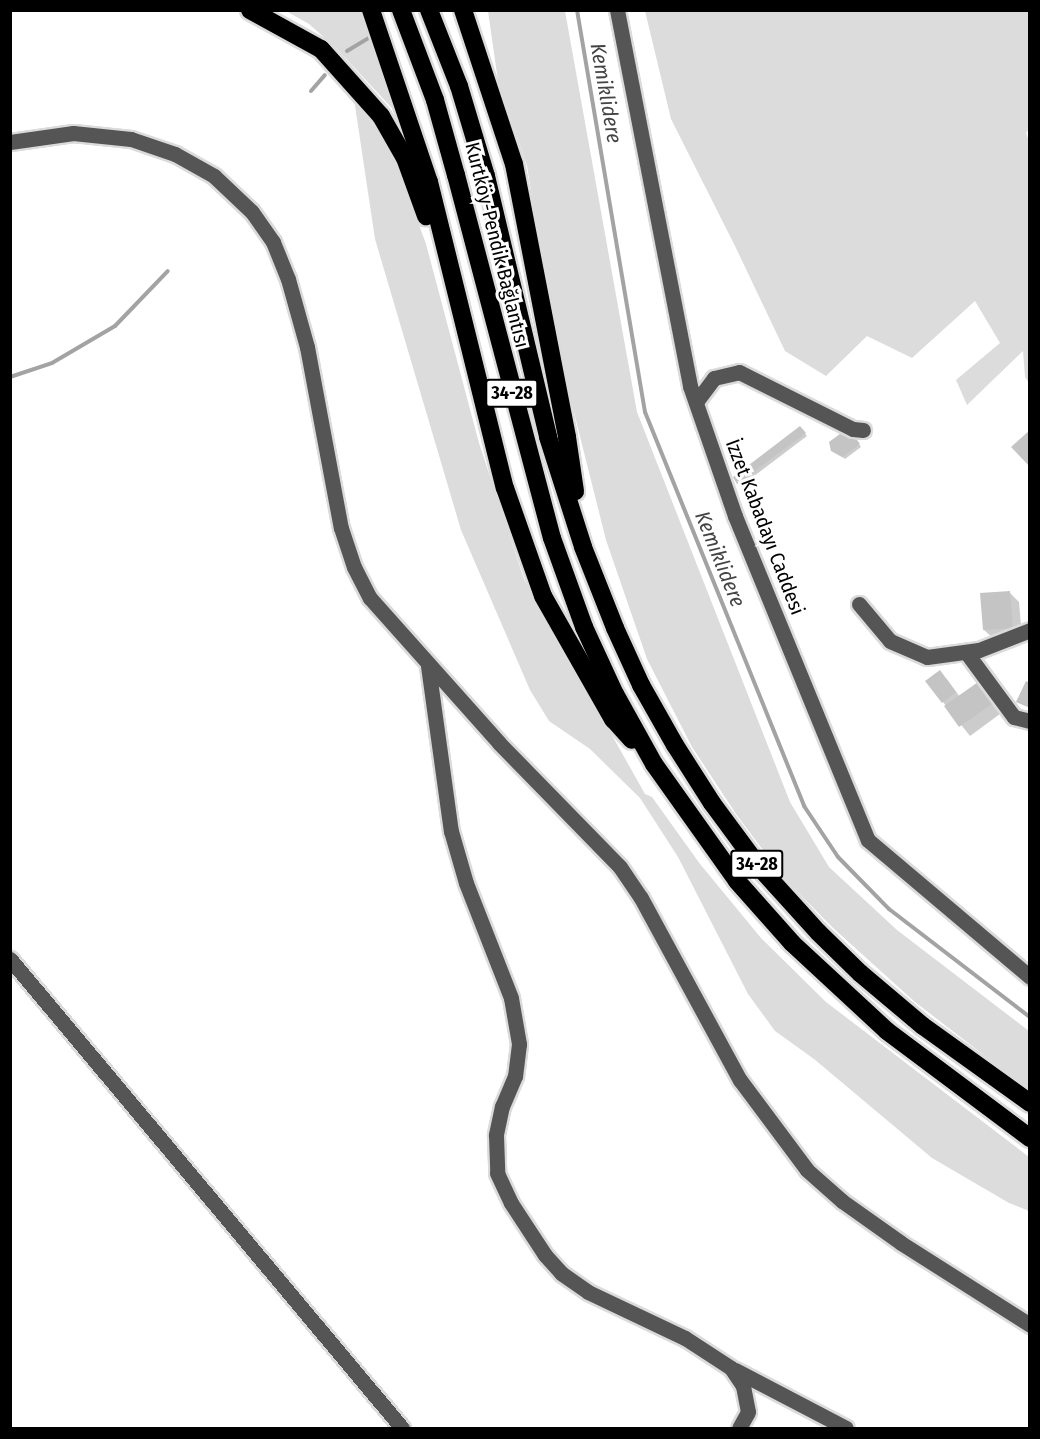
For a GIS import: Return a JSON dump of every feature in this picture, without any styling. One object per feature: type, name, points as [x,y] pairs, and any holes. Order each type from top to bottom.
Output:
[{"type":"highway","points":[[250,10],[321,49],[381,116],[405,158],[422,201],[496,453]]},
{"type":"highway","points":[[371,10],[429,182],[505,488],[543,596],[614,719],[654,765]]},
{"type":"highway","name":"Kurtköy-Pendik Bağlantısı","points":[[400,10],[435,100],[552,538],[584,627],[615,694],[654,765],[736,881],[792,943],[886,1031],[1029,1138]]},
{"type":"highway","name":"Kurtköy-Pendik Bağlantısı","points":[[429,10],[459,86],[486,176],[549,437],[583,547],[615,628],[641,685],[675,745],[712,803],[760,868],[818,932],[860,973],[923,1026],[1029,1103]]},
{"type":"highway","points":[[463,10],[514,164],[567,437],[583,547]]},
{"type":"street","name":"İzzet Kabadayı Caddesi","points":[[617,10],[690,386],[735,516],[868,840],[1029,977]]},
{"type":"street","points":[[10,142],[73,133],[131,139],[175,154],[214,176],[252,212],[273,242],[288,279],[307,347],[341,528],[354,567],[370,598],[428,666],[499,743],[620,867],[641,898],[740,1080],[807,1170],[842,1202],[901,1243],[1029,1325]]},
{"type":"street","points":[[696,402],[714,378],[739,372],[853,429],[863,430]]},
{"type":"street","points":[[859,604],[890,640],[927,657],[979,650],[1029,630]]},
{"type":"street","points":[[966,652],[1014,717],[1029,721]]},
{"type":"street","points":[[428,666],[451,831],[466,883],[511,998],[519,1044],[515,1076],[502,1106],[496,1136],[497,1173],[517,1212],[545,1255],[561,1273],[588,1292],[684,1338],[731,1368],[841,1427]]},
{"type":"street","points":[[10,959],[402,1428]]},
{"type":"street","points":[[731,1368],[743,1386],[748,1412],[739,1428]]},
{"type":"shaded area","points":[[286,11],[361,11],[401,118],[336,48],[309,24]]},
{"type":"shaded area","points":[[488,11],[565,11],[637,412],[790,802],[829,867],[897,930],[1029,1031],[1029,1090],[915,1002],[832,927],[783,877],[736,814],[692,747],[647,659],[606,540],[552,325],[527,166],[498,81]]},
{"type":"shaded area","points":[[645,11],[1029,11],[1030,127],[1026,133],[1030,144],[1029,383],[1025,377],[1023,351],[967,405],[956,380],[1000,343],[975,301],[912,358],[867,336],[826,376],[785,351],[671,119]]},
{"type":"shaded area","points":[[354,99],[392,152],[426,244],[479,443],[524,579],[645,794],[652,797],[700,864],[761,938],[826,1002],[1029,1157],[1029,1211],[1009,1203],[932,1158],[814,1059],[775,1031],[748,994],[678,857],[640,798],[590,749],[549,721],[530,690],[461,530],[375,239]]},
{"type":"building","points":[[800,426],[806,433],[737,484],[733,477]]},
{"type":"building","points":[[848,428],[860,444],[842,457],[831,451],[829,442]]},
{"type":"building","points":[[1030,430],[1030,467],[1011,447]]},
{"type":"building","points":[[1010,591],[1013,628],[983,630],[980,593]]},
{"type":"building","points":[[940,670],[956,692],[942,703],[925,681]]},
{"type":"building","points":[[981,680],[996,701],[959,727],[944,706]]},
{"type":"building","points":[[1026,681],[1030,683],[1030,708],[1016,702]]},
{"type":"waterway","name":"Kemiklidere","points":[[577,10],[645,412],[804,806],[838,857],[889,909],[1030,1017]]},
{"type":"waterway","points":[[347,51],[369,38]]},
{"type":"waterway","points":[[311,91],[325,75]]},
{"type":"waterway","points":[[10,377],[52,363],[115,326],[168,271]]}]
